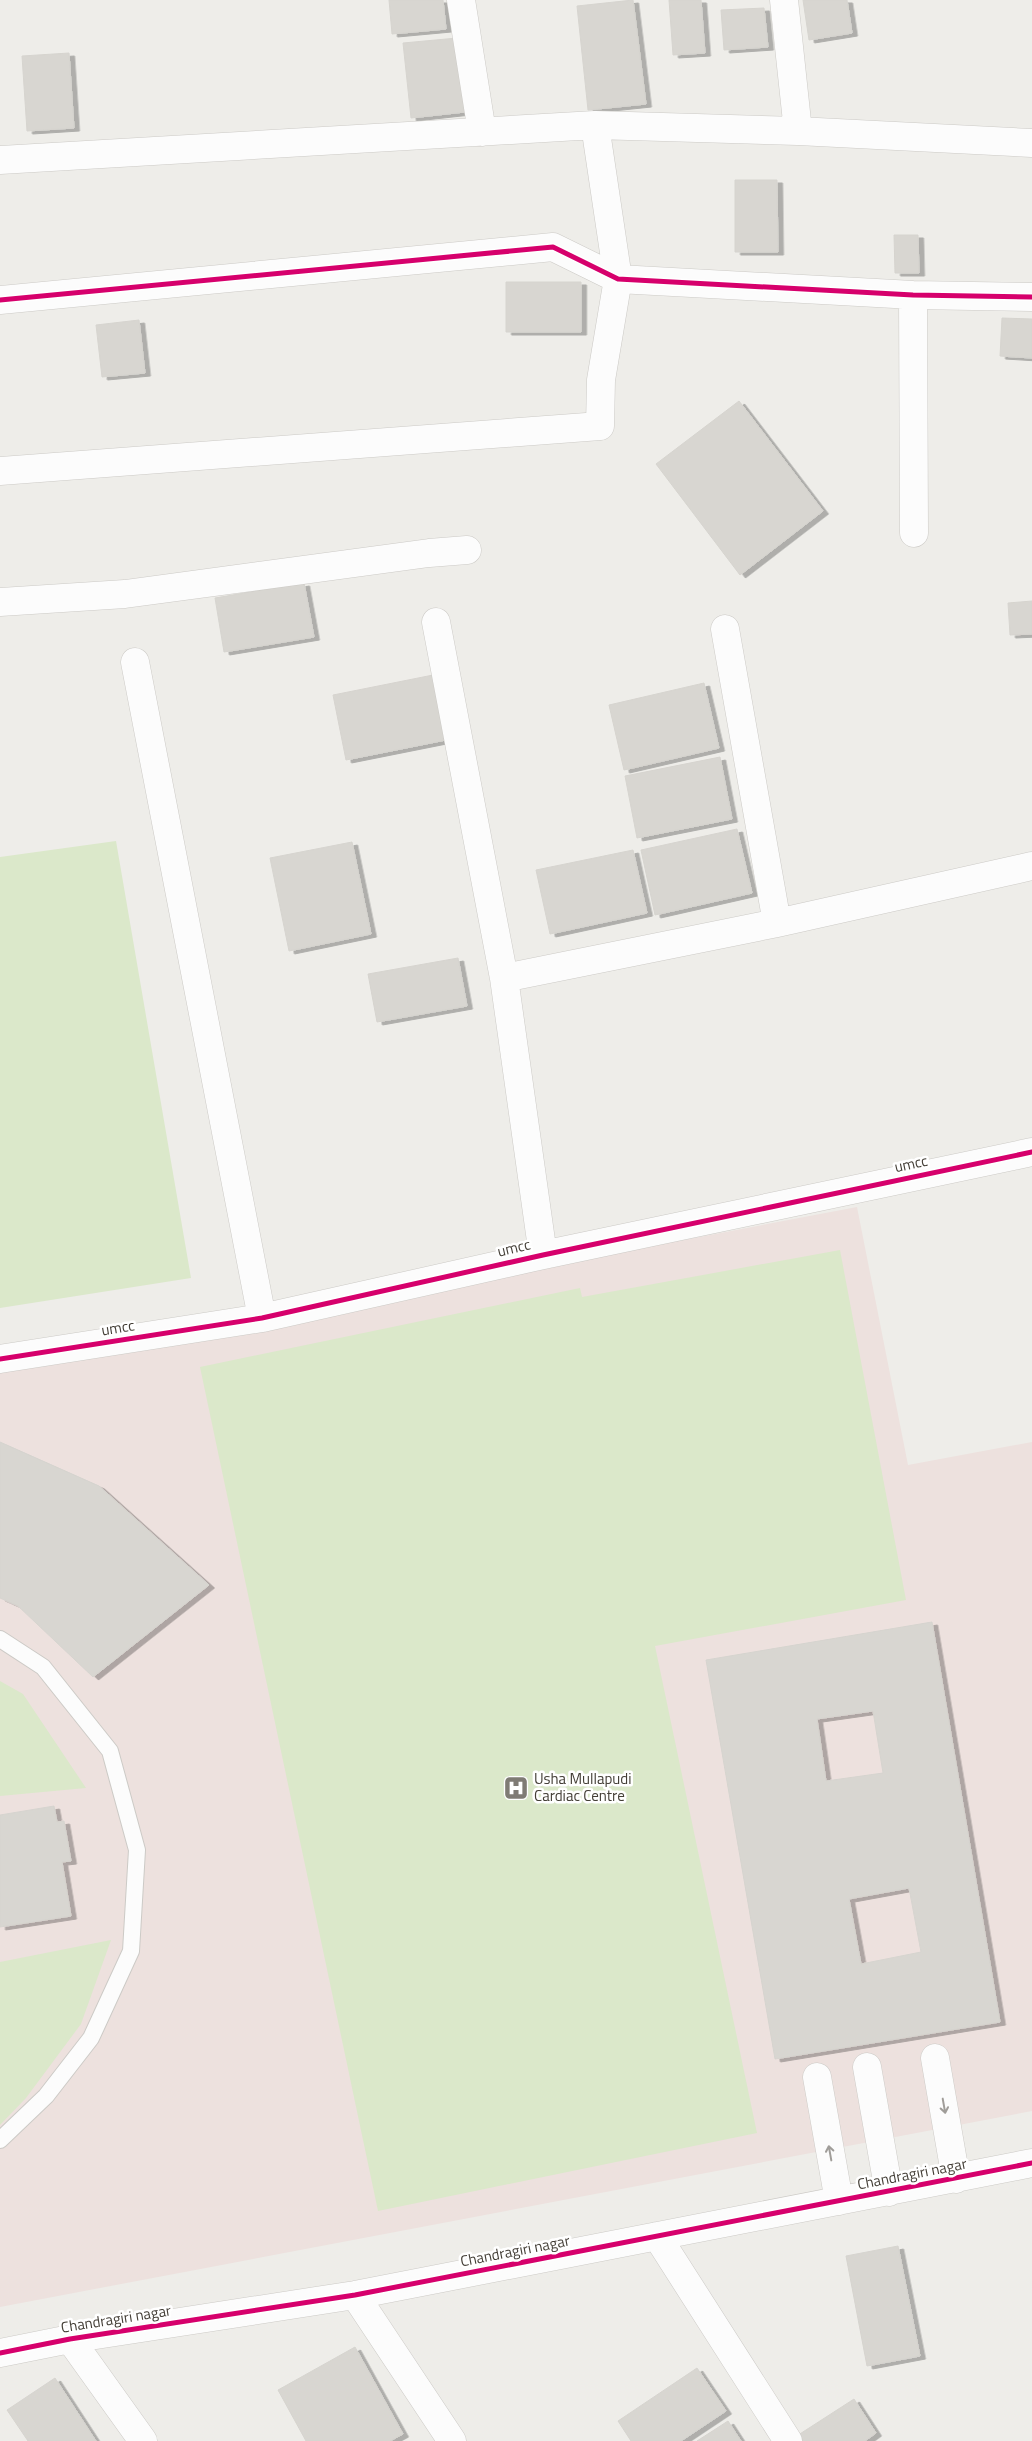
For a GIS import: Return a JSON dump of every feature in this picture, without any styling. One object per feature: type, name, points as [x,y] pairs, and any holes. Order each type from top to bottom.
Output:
[{"type":"street","points":[[461,0],[482,132]]},
{"type":"street","points":[[784,0],[798,131]]},
{"type":"street","points":[[0,471],[600,426],[600,380],[618,279],[595,125]]},
{"type":"street","points":[[0,160],[595,125],[798,131],[1032,143]]},
{"type":"street","points":[[0,300],[553,247],[618,279],[913,295],[1032,297]]},
{"type":"street","points":[[913,295],[914,533]]},
{"type":"street","points":[[0,602],[125,594],[429,553],[467,550]]},
{"type":"street","points":[[436,622],[504,978],[543,1255]]},
{"type":"street","points":[[725,629],[777,923]]},
{"type":"street","points":[[135,662],[262,1318]]},
{"type":"street","points":[[504,978],[777,923],[1032,866]]},
{"type":"street","name":"umcc","points":[[0,1359],[262,1318],[543,1255],[1032,1152]]},
{"type":"street","points":[[936,2058],[956,2179]]},
{"type":"street","points":[[867,2067],[889,2192]]},
{"type":"street","points":[[817,2077],[839,2201]]},
{"type":"street","name":"Chandragiri nagar","points":[[0,2353],[70,2338],[355,2295],[1032,2164]]},
{"type":"street","points":[[657,2236],[788,2441]]},
{"type":"street","points":[[355,2295],[452,2441]]},
{"type":"street","points":[[70,2338],[143,2441]]},
{"type":"lane","points":[[0,1639],[43,1667],[110,1751],[137,1850],[131,1951],[91,2038],[46,2096],[0,2140]]},
{"type":"shaded area","name":"Usha Mullapudi Cardiac Centre","points":[[857,1207],[908,1465],[1032,1442],[1032,2111],[0,2307],[0,1370]]},
{"type":"green space","points":[[116,841],[191,1278],[0,1308],[0,857]]},
{"type":"green space","points":[[840,1250],[906,1600],[655,1646],[757,2133],[378,2211],[200,1367],[580,1288],[582,1297]]},
{"type":"green space","points":[[0,1681],[23,1694],[86,1788],[0,1796]]},
{"type":"green space","points":[[111,1940],[81,2024],[26,2098],[0,2125],[0,1962]]},
{"type":"building","points":[[389,0],[443,0],[446,29],[392,34]]},
{"type":"building","points":[[633,0],[646,104],[588,110],[577,6]]},
{"type":"building","points":[[669,0],[701,0],[705,53],[673,55]]},
{"type":"building","points":[[803,0],[847,0],[852,33],[809,40]]},
{"type":"building","points":[[764,8],[768,47],[724,50],[721,10]]},
{"type":"building","points":[[457,38],[465,112],[411,118],[403,43]]},
{"type":"building","points":[[69,53],[74,128],[27,131],[22,56]]},
{"type":"building","points":[[735,180],[777,180],[778,252],[735,252]]},
{"type":"building","points":[[894,235],[918,235],[919,273],[895,273]]},
{"type":"building","points":[[506,282],[581,282],[581,332],[506,332]]},
{"type":"building","points":[[1002,318],[1032,319],[1032,358],[1000,356]]},
{"type":"building","points":[[139,320],[145,373],[102,377],[96,325]]},
{"type":"building","points":[[739,401],[823,511],[740,575],[656,464]]},
{"type":"building","points":[[304,583],[314,637],[224,652],[215,598]]},
{"type":"building","points":[[1032,601],[1032,634],[1010,635],[1008,603]]},
{"type":"building","points":[[433,675],[446,740],[346,760],[333,695]]},
{"type":"building","points":[[704,683],[719,748],[624,770],[609,705]]},
{"type":"building","points":[[720,757],[732,819],[637,838],[625,776]]},
{"type":"building","points":[[737,829],[752,893],[655,915],[641,850]]},
{"type":"building","points":[[352,842],[371,934],[289,951],[270,858]]},
{"type":"building","points":[[633,850],[647,913],[550,934],[536,870]]},
{"type":"building","points":[[458,958],[467,1006],[377,1022],[368,974]]},
{"type":"building","points":[[0,1442],[99,1486],[209,1585],[93,1677],[18,1606],[0,1598]]},
{"type":"building","points":[[932,1622],[1000,2022],[775,2059],[706,1660]],"holes":[[[873,1711],[883,1773],[826,1781],[817,1719]],[[909,1888],[921,1952],[861,1964],[849,1899]]]},
{"type":"building","points":[[54,1806],[57,1822],[64,1821],[71,1861],[62,1862],[71,1916],[0,1927],[0,1815]]},
{"type":"building","points":[[898,2246],[920,2356],[867,2366],[846,2256]]},
{"type":"building","points":[[355,2347],[403,2434],[390,2441],[306,2441],[278,2390]]},
{"type":"building","points":[[697,2368],[726,2411],[681,2441],[631,2441],[618,2421]]},
{"type":"building","points":[[55,2378],[96,2441],[28,2441],[7,2410]]},
{"type":"building","points":[[854,2399],[876,2433],[865,2441],[794,2441],[792,2439]]},
{"type":"building","points":[[728,2421],[741,2441],[697,2441]]},
{"type":"cycle path","points":[[0,300],[553,247],[618,279],[913,295],[1032,297]]},
{"type":"cycle path","points":[[0,1359],[262,1318],[543,1255],[1032,1152]]},
{"type":"cycle path","points":[[0,2353],[70,2339],[355,2295],[1032,2163]]},
{"type":"place","name":"Usha Mullapudi Cardiac Centre","points":[[516,1788]]}]
